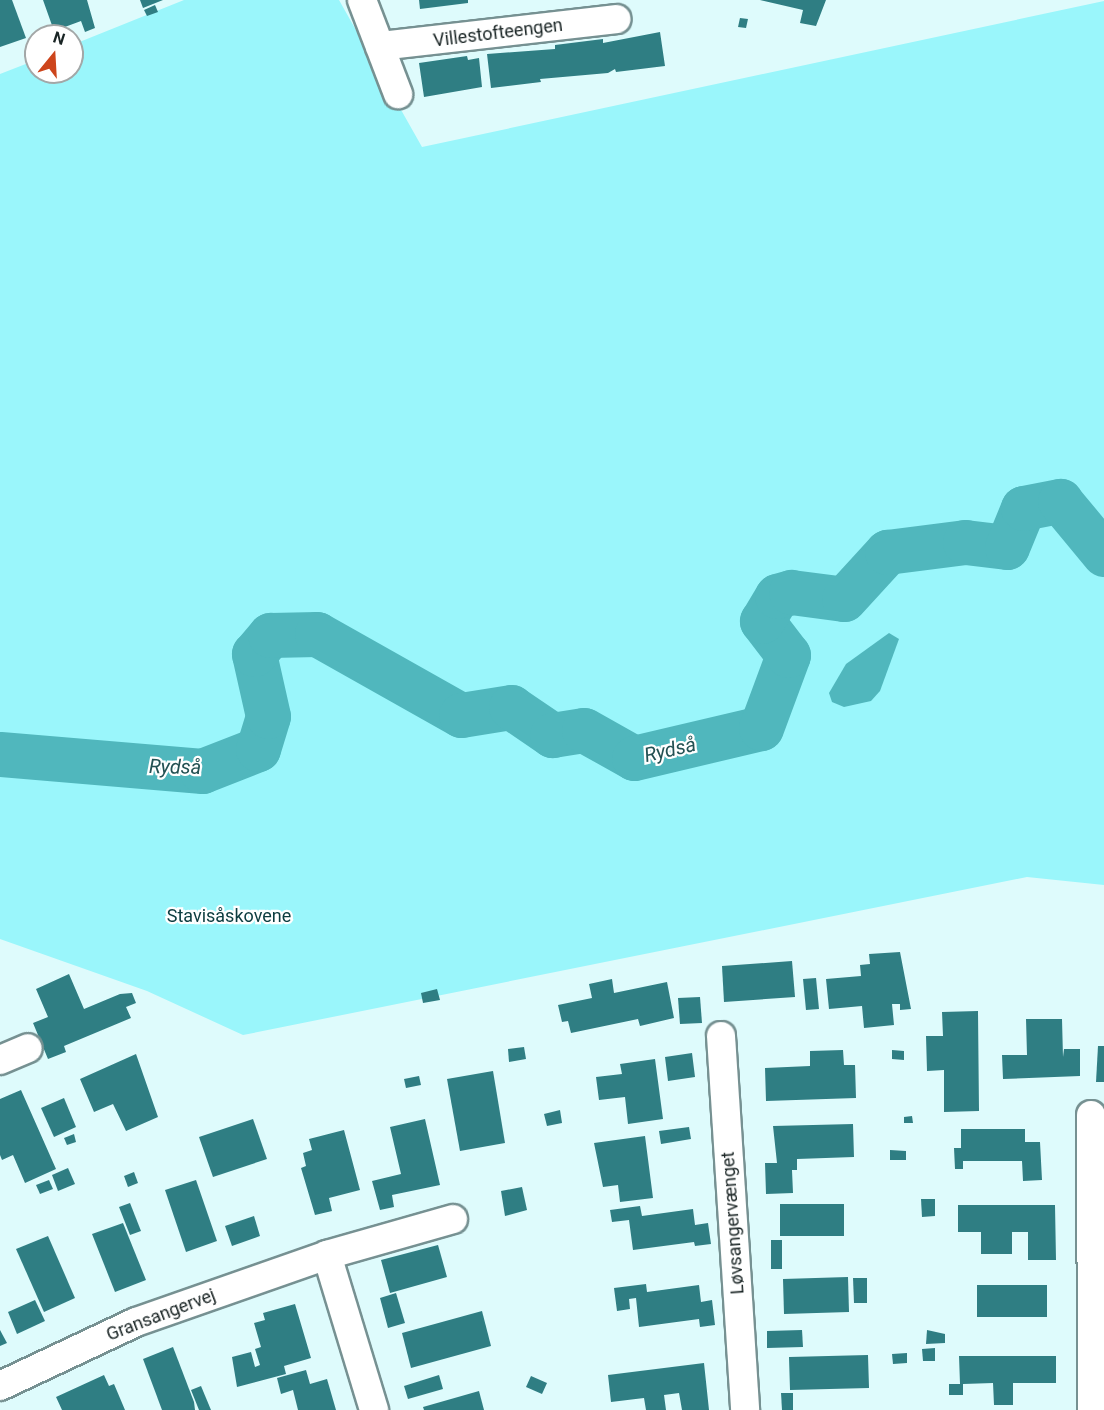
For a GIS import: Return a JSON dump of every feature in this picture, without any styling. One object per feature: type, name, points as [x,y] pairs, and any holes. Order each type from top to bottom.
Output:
[{"type":"street","points":[[362,0],[398,94]]},
{"type":"street","name":"Villestofteengen","points":[[380,46],[616,19]]},
{"type":"street","name":"Løvsangervænget","points":[[721,1036],[745,1410]]},
{"type":"street","points":[[0,1060],[28,1048]]},
{"type":"street","points":[[1091,1115],[1092,1410]]},
{"type":"street","name":"Gransangervej","points":[[0,1386],[136,1322],[327,1255],[453,1219]]},
{"type":"street","points":[[327,1255],[374,1410]]},
{"type":"green space","name":"Stavisåskovene","points":[[184,0],[339,0],[422,147],[1104,1],[1104,885],[1027,877],[243,1035],[147,991],[0,939],[0,74],[24,65],[24,84],[84,84],[84,40]]},
{"type":"shaded area","points":[[889,633],[899,639],[880,691],[871,701],[844,707],[832,702],[829,693],[846,664]]},
{"type":"building","points":[[0,0],[12,0],[24,33],[24,39],[0,47]]},
{"type":"building","points":[[43,0],[87,0],[95,28],[85,32],[81,21],[73,24],[52,24]]},
{"type":"building","points":[[140,0],[163,0],[143,8]]},
{"type":"building","points":[[419,0],[468,0],[468,3],[420,9]]},
{"type":"building","points":[[760,0],[826,0],[816,26],[800,23],[803,10]]},
{"type":"building","points":[[155,5],[158,12],[147,16],[144,10]]},
{"type":"building","points":[[740,18],[748,19],[746,28],[738,27]]},
{"type":"building","points":[[660,32],[665,66],[616,72],[615,69],[608,73],[540,79],[541,82],[491,88],[487,54],[555,49],[555,45],[603,39],[603,43]]},
{"type":"building","points":[[467,56],[468,60],[479,58],[482,87],[424,97],[419,63]]},
{"type":"building","points":[[900,952],[911,1009],[900,1010],[900,1004],[892,1004],[894,1025],[864,1028],[862,1006],[829,1009],[826,979],[861,976],[860,965],[870,964],[869,954]]},
{"type":"building","points":[[792,961],[795,997],[724,1002],[722,966]]},
{"type":"building","points":[[69,974],[84,1009],[120,994],[132,993],[136,1003],[126,1007],[131,1018],[64,1046],[66,1052],[48,1059],[33,1023],[48,1017],[36,989]]},
{"type":"building","points":[[816,978],[819,1009],[806,1010],[803,979]]},
{"type":"building","points":[[612,979],[614,993],[667,982],[674,1018],[640,1026],[638,1019],[571,1033],[568,1021],[562,1022],[558,1005],[592,998],[589,984]]},
{"type":"building","points":[[437,989],[440,1000],[423,1003],[421,993]]},
{"type":"building","points":[[700,997],[702,1023],[680,1024],[678,998]]},
{"type":"building","points":[[978,1011],[979,1111],[944,1112],[944,1070],[927,1071],[926,1036],[943,1036],[942,1012]]},
{"type":"building","points":[[1026,1019],[1062,1019],[1063,1057],[1064,1049],[1080,1049],[1080,1076],[1003,1079],[1002,1055],[1027,1055]]},
{"type":"building","points":[[1098,1046],[1104,1046],[1104,1082],[1096,1082]]},
{"type":"building","points":[[524,1047],[526,1059],[509,1062],[508,1049]]},
{"type":"building","points":[[843,1050],[844,1065],[855,1065],[856,1098],[766,1101],[765,1068],[810,1066],[810,1051]]},
{"type":"building","points":[[892,1050],[904,1051],[904,1060],[892,1059]]},
{"type":"building","points":[[692,1053],[695,1077],[668,1081],[665,1057]]},
{"type":"building","points":[[136,1054],[158,1117],[126,1131],[113,1104],[94,1112],[80,1079]]},
{"type":"building","points":[[655,1059],[663,1119],[628,1124],[625,1097],[599,1100],[596,1077],[622,1074],[620,1064]]},
{"type":"building","points":[[493,1071],[505,1143],[460,1151],[447,1079]]},
{"type":"building","points":[[419,1076],[421,1085],[406,1088],[404,1079]]},
{"type":"building","points":[[21,1090],[56,1169],[25,1183],[13,1155],[2,1160],[0,1155],[0,1099]]},
{"type":"building","points":[[64,1098],[76,1127],[54,1137],[41,1108]]},
{"type":"building","points":[[560,1110],[562,1123],[547,1126],[544,1114]]},
{"type":"building","points":[[912,1116],[913,1123],[904,1123],[904,1117]]},
{"type":"building","points":[[253,1119],[267,1159],[213,1177],[199,1137]]},
{"type":"building","points":[[425,1119],[440,1185],[392,1195],[394,1207],[380,1210],[372,1181],[401,1174],[390,1127]]},
{"type":"building","points":[[853,1124],[854,1157],[797,1159],[797,1170],[792,1170],[793,1193],[766,1194],[765,1163],[777,1163],[773,1126]]},
{"type":"building","points":[[689,1127],[691,1139],[661,1144],[659,1131]]},
{"type":"building","points":[[961,1129],[1025,1129],[1025,1142],[1040,1142],[1042,1180],[1023,1181],[1022,1161],[963,1161],[963,1169],[955,1169],[954,1148],[961,1148]]},
{"type":"building","points":[[344,1130],[360,1190],[329,1198],[332,1211],[315,1215],[301,1168],[306,1166],[303,1153],[312,1150],[309,1139]]},
{"type":"building","points":[[74,1134],[76,1142],[67,1145],[64,1138]]},
{"type":"building","points":[[645,1136],[653,1198],[620,1202],[618,1185],[603,1187],[594,1143]]},
{"type":"building","points":[[890,1150],[906,1151],[906,1160],[890,1160]]},
{"type":"building","points":[[68,1168],[75,1184],[58,1191],[52,1175]]},
{"type":"building","points":[[134,1172],[138,1183],[128,1187],[124,1176]]},
{"type":"building","points":[[49,1180],[53,1189],[40,1194],[36,1185]]},
{"type":"building","points":[[196,1180],[217,1241],[186,1252],[165,1190]]},
{"type":"building","points":[[522,1187],[527,1210],[505,1216],[501,1191]]},
{"type":"building","points":[[921,1199],[935,1199],[935,1216],[922,1217]]},
{"type":"building","points":[[130,1203],[141,1231],[130,1235],[119,1207]]},
{"type":"building","points":[[780,1204],[844,1204],[844,1236],[780,1236]]},
{"type":"building","points":[[958,1205],[1055,1205],[1056,1260],[1028,1260],[1028,1232],[1012,1232],[1012,1254],[981,1254],[981,1232],[958,1232]]},
{"type":"building","points":[[640,1206],[642,1216],[693,1209],[695,1225],[708,1223],[711,1244],[695,1246],[694,1242],[633,1250],[629,1220],[612,1222],[610,1210]]},
{"type":"building","points":[[254,1216],[260,1236],[232,1246],[225,1226]]},
{"type":"building","points":[[123,1223],[146,1280],[115,1292],[92,1234]]},
{"type":"building","points":[[48,1236],[75,1298],[44,1312],[16,1249]]},
{"type":"building","points":[[771,1240],[782,1240],[782,1269],[771,1269]]},
{"type":"building","points":[[438,1245],[447,1277],[390,1293],[381,1260]]},
{"type":"building","points":[[848,1277],[849,1312],[784,1314],[783,1279]]},
{"type":"building","points":[[853,1278],[867,1278],[867,1303],[854,1303]]},
{"type":"building","points":[[646,1284],[647,1292],[699,1285],[701,1302],[712,1300],[715,1325],[700,1327],[699,1319],[639,1327],[636,1298],[629,1299],[630,1309],[617,1311],[614,1288]]},
{"type":"building","points":[[977,1285],[1047,1285],[1047,1317],[977,1317]]},
{"type":"building","points":[[396,1293],[405,1323],[388,1328],[380,1298]]},
{"type":"building","points":[[35,1300],[45,1321],[17,1334],[8,1312]]},
{"type":"building","points":[[295,1304],[311,1358],[284,1366],[286,1374],[237,1387],[232,1357],[251,1352],[255,1367],[260,1365],[255,1349],[261,1347],[254,1323],[265,1320],[263,1313]]},
{"type":"building","points":[[482,1311],[491,1346],[411,1368],[402,1333]]},
{"type":"building","points":[[0,1330],[7,1343],[0,1346]]},
{"type":"building","points":[[802,1330],[803,1347],[767,1348],[767,1331]]},
{"type":"building","points":[[927,1330],[945,1334],[945,1343],[926,1344]]},
{"type":"building","points":[[173,1347],[195,1410],[162,1410],[143,1359]]},
{"type":"building","points":[[935,1348],[935,1361],[923,1361],[922,1349]]},
{"type":"building","points":[[907,1353],[907,1363],[893,1364],[892,1354]]},
{"type":"building","points":[[868,1355],[869,1388],[790,1390],[789,1357]]},
{"type":"building","points":[[959,1356],[1056,1356],[1056,1383],[1013,1383],[1013,1405],[994,1405],[993,1383],[963,1384],[963,1395],[949,1395],[949,1384],[960,1384]]},
{"type":"building","points":[[704,1363],[709,1410],[682,1410],[679,1393],[664,1395],[666,1410],[646,1410],[644,1398],[611,1402],[608,1375]]},
{"type":"building","points":[[306,1370],[310,1384],[327,1379],[336,1410],[298,1410],[293,1390],[281,1394],[277,1378]]},
{"type":"building","points":[[104,1375],[109,1386],[114,1384],[125,1410],[62,1410],[56,1397]]},
{"type":"building","points":[[439,1375],[443,1389],[408,1399],[404,1386]]},
{"type":"building","points":[[531,1376],[547,1383],[542,1394],[526,1387]]},
{"type":"building","points":[[201,1386],[211,1410],[199,1410],[191,1390]]},
{"type":"building","points":[[479,1391],[484,1410],[424,1410],[423,1407]]},
{"type":"building","points":[[781,1393],[793,1393],[793,1410],[782,1410]]},
{"type":"waterway","name":"Rydså","points":[[0,754],[202,771],[258,749],[268,716],[254,654],[270,635],[317,634],[461,715],[511,707],[552,735],[584,730],[634,758],[761,728],[788,655],[762,621],[777,596],[791,592],[844,599],[887,552],[965,542],[1007,547],[1023,508],[1060,501],[1104,554]]}]
